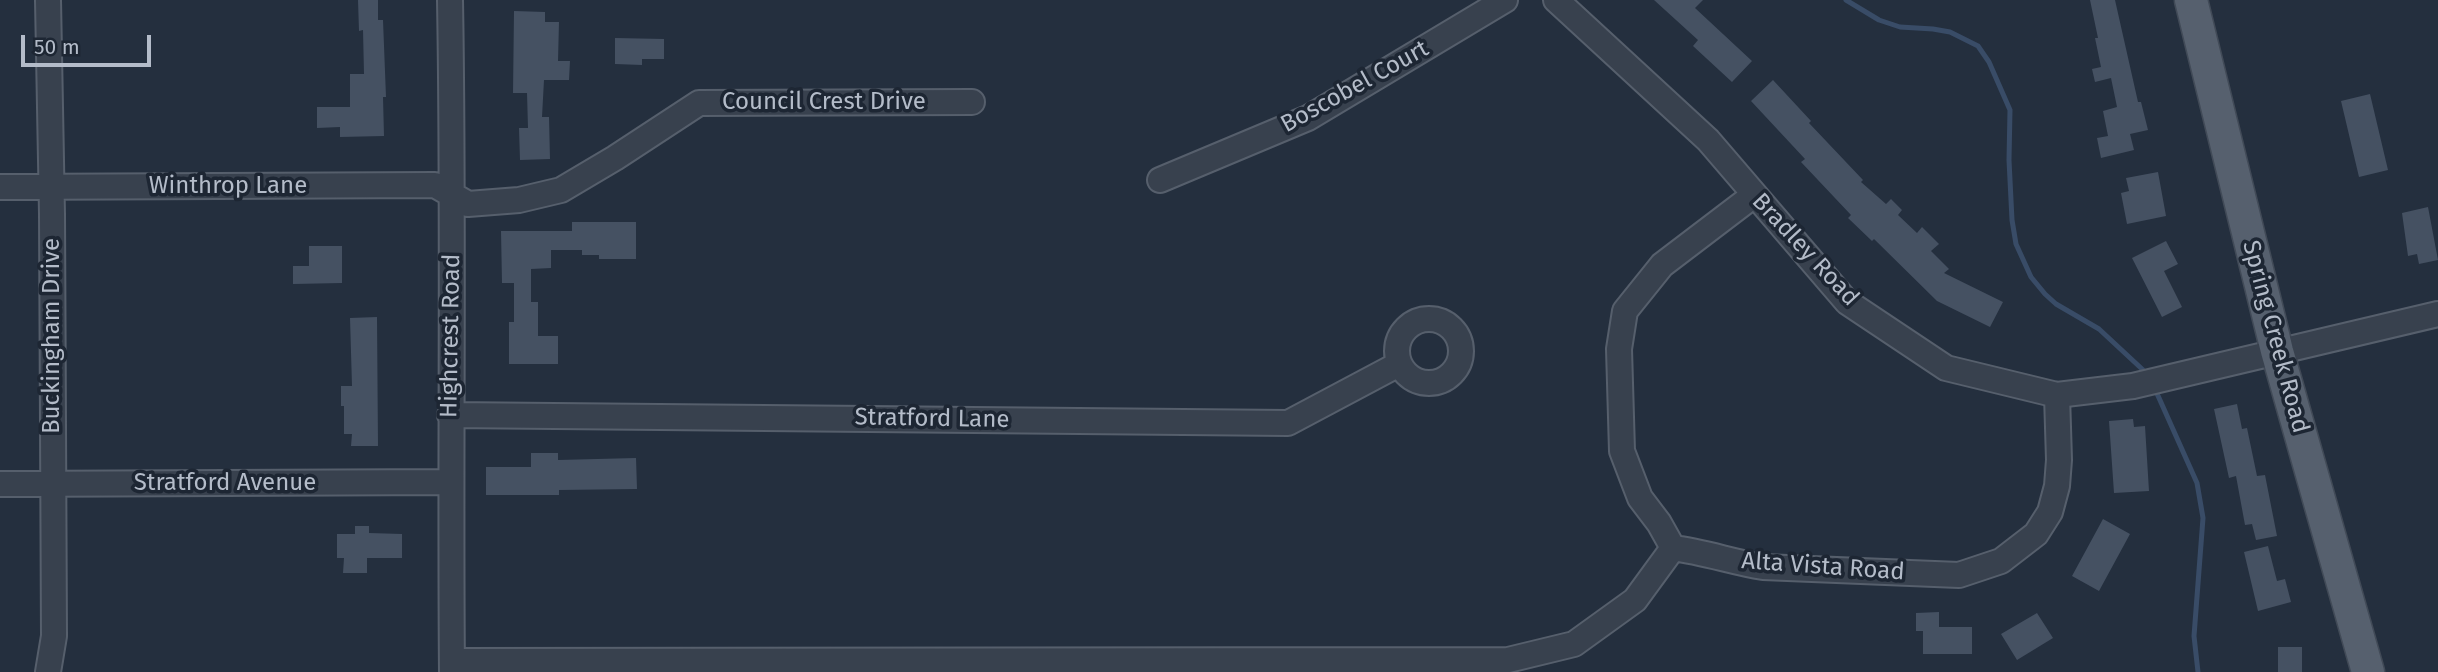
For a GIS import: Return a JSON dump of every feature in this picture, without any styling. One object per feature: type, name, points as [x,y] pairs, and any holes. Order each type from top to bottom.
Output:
[{"type":"main road","name":"Spring Creek Road","points":[[2191,0],[2277,351],[2368,672]]},
{"type":"street","name":"Buckingham Drive","points":[[48,0],[52,187],[54,636],[48,672]]},
{"type":"street","name":"Highcrest Road","points":[[450,0],[453,195],[450,415],[452,667]]},
{"type":"street","name":"Boscobel Court","points":[[1160,180],[1308,118],[1506,0]]},
{"type":"street","name":"Bradley Road","points":[[1556,0],[1708,139],[1847,302],[1946,368],[2057,395],[2110,389],[2166,378],[2438,314]]},
{"type":"street","name":"Council Crest Drive","points":[[453,195],[468,204],[519,200],[561,190],[615,159],[699,103],[972,102]]},
{"type":"street","name":"Winthrop Lane","points":[[0,187],[435,185],[453,195]]},
{"type":"street","points":[[452,667],[1508,660],[1574,643],[1635,600],[1673,548],[1640,498],[1622,451],[1619,349],[1625,311],[1662,265],[1754,195]]},
{"type":"street","name":"Stratford Lane","points":[[450,415],[1288,423],[1399,364]]},
{"type":"street","name":"Alta Vista Road","points":[[1673,548],[1777,568],[1959,575],[2001,561],[2036,534],[2050,512],[2057,486],[2059,460],[2057,395]]},
{"type":"street","name":"Stratford Avenue","points":[[0,484],[450,482]]},
{"type":"building","points":[[358,0],[378,0],[378,20],[383,20],[386,97],[383,97],[384,136],[340,137],[340,127],[317,128],[317,107],[350,107],[350,74],[364,74],[363,30],[359,31]]},
{"type":"building","points":[[1654,0],[1703,0],[1695,8],[1752,61],[1732,82],[1693,46],[1698,40]]},
{"type":"building","points":[[2090,0],[2115,0],[2138,102],[2141,102],[2148,130],[2130,134],[2134,150],[2101,158],[2097,138],[2108,136],[2103,111],[2117,107],[2111,78],[2095,82],[2092,69],[2101,67]]},
{"type":"building","points":[[514,11],[545,12],[545,22],[559,22],[558,61],[570,61],[569,80],[544,80],[542,117],[549,117],[550,159],[520,160],[519,128],[528,128],[527,93],[513,93]]},
{"type":"building","points":[[615,38],[664,39],[664,59],[642,59],[642,65],[615,64]]},
{"type":"building","points":[[1773,80],[1863,180],[1861,182],[1886,204],[1891,199],[1902,210],[1898,215],[1917,233],[1922,227],[1939,244],[1931,251],[1949,269],[1944,273],[2003,302],[1990,327],[1937,301],[1874,239],[1872,241],[1848,218],[1851,215],[1801,162],[1805,159],[1751,101]]},
{"type":"building","points":[[2370,94],[2388,170],[2359,177],[2341,101]]},
{"type":"building","points":[[2158,172],[2166,216],[2127,224],[2121,193],[2129,191],[2126,178]]},
{"type":"building","points":[[2428,207],[2438,260],[2419,264],[2417,254],[2408,256],[2402,213]]},
{"type":"building","points":[[572,222],[636,222],[636,259],[599,259],[599,255],[582,255],[582,250],[551,250],[551,268],[531,269],[531,302],[538,302],[538,336],[558,336],[558,364],[509,364],[509,322],[514,322],[514,283],[502,283],[501,231],[572,231]]},
{"type":"building","points":[[2166,241],[2178,264],[2164,271],[2182,307],[2162,317],[2132,258]]},
{"type":"building","points":[[309,246],[342,246],[342,283],[293,284],[293,266],[309,266]]},
{"type":"building","points":[[377,317],[378,446],[351,446],[352,434],[344,434],[344,406],[341,406],[341,386],[352,386],[350,318]]},
{"type":"building","points":[[2237,404],[2242,429],[2247,428],[2257,476],[2265,475],[2277,536],[2256,540],[2252,524],[2245,525],[2236,476],[2229,478],[2214,409]]},
{"type":"building","points":[[2133,419],[2134,427],[2145,426],[2149,491],[2114,493],[2109,421]]},
{"type":"building","points":[[531,453],[558,453],[558,460],[636,458],[637,489],[559,490],[559,495],[486,495],[486,467],[531,467]]},
{"type":"building","points":[[2103,519],[2130,534],[2099,591],[2072,576]]},
{"type":"building","points":[[355,526],[369,526],[369,533],[402,534],[402,558],[367,558],[367,573],[343,573],[344,558],[337,558],[337,534],[355,534]]},
{"type":"building","points":[[2268,546],[2277,581],[2285,579],[2291,602],[2258,611],[2244,552]]},
{"type":"building","points":[[1939,612],[1939,627],[1972,627],[1972,654],[1923,654],[1923,631],[1916,631],[1916,613]]},
{"type":"building","points":[[2037,613],[2053,638],[2017,660],[2001,634]]},
{"type":"building","points":[[2278,647],[2302,647],[2302,672],[2278,672]]},
{"type":"waterway","points":[[1846,0],[1879,20],[1900,27],[1950,32],[1978,46],[1989,62],[2010,110],[2012,220],[2016,244],[2031,277],[2056,304],[2099,329],[2146,375]]},
{"type":"waterway","points":[[2155,389],[2197,483],[2203,518],[2194,636],[2198,672]]}]
